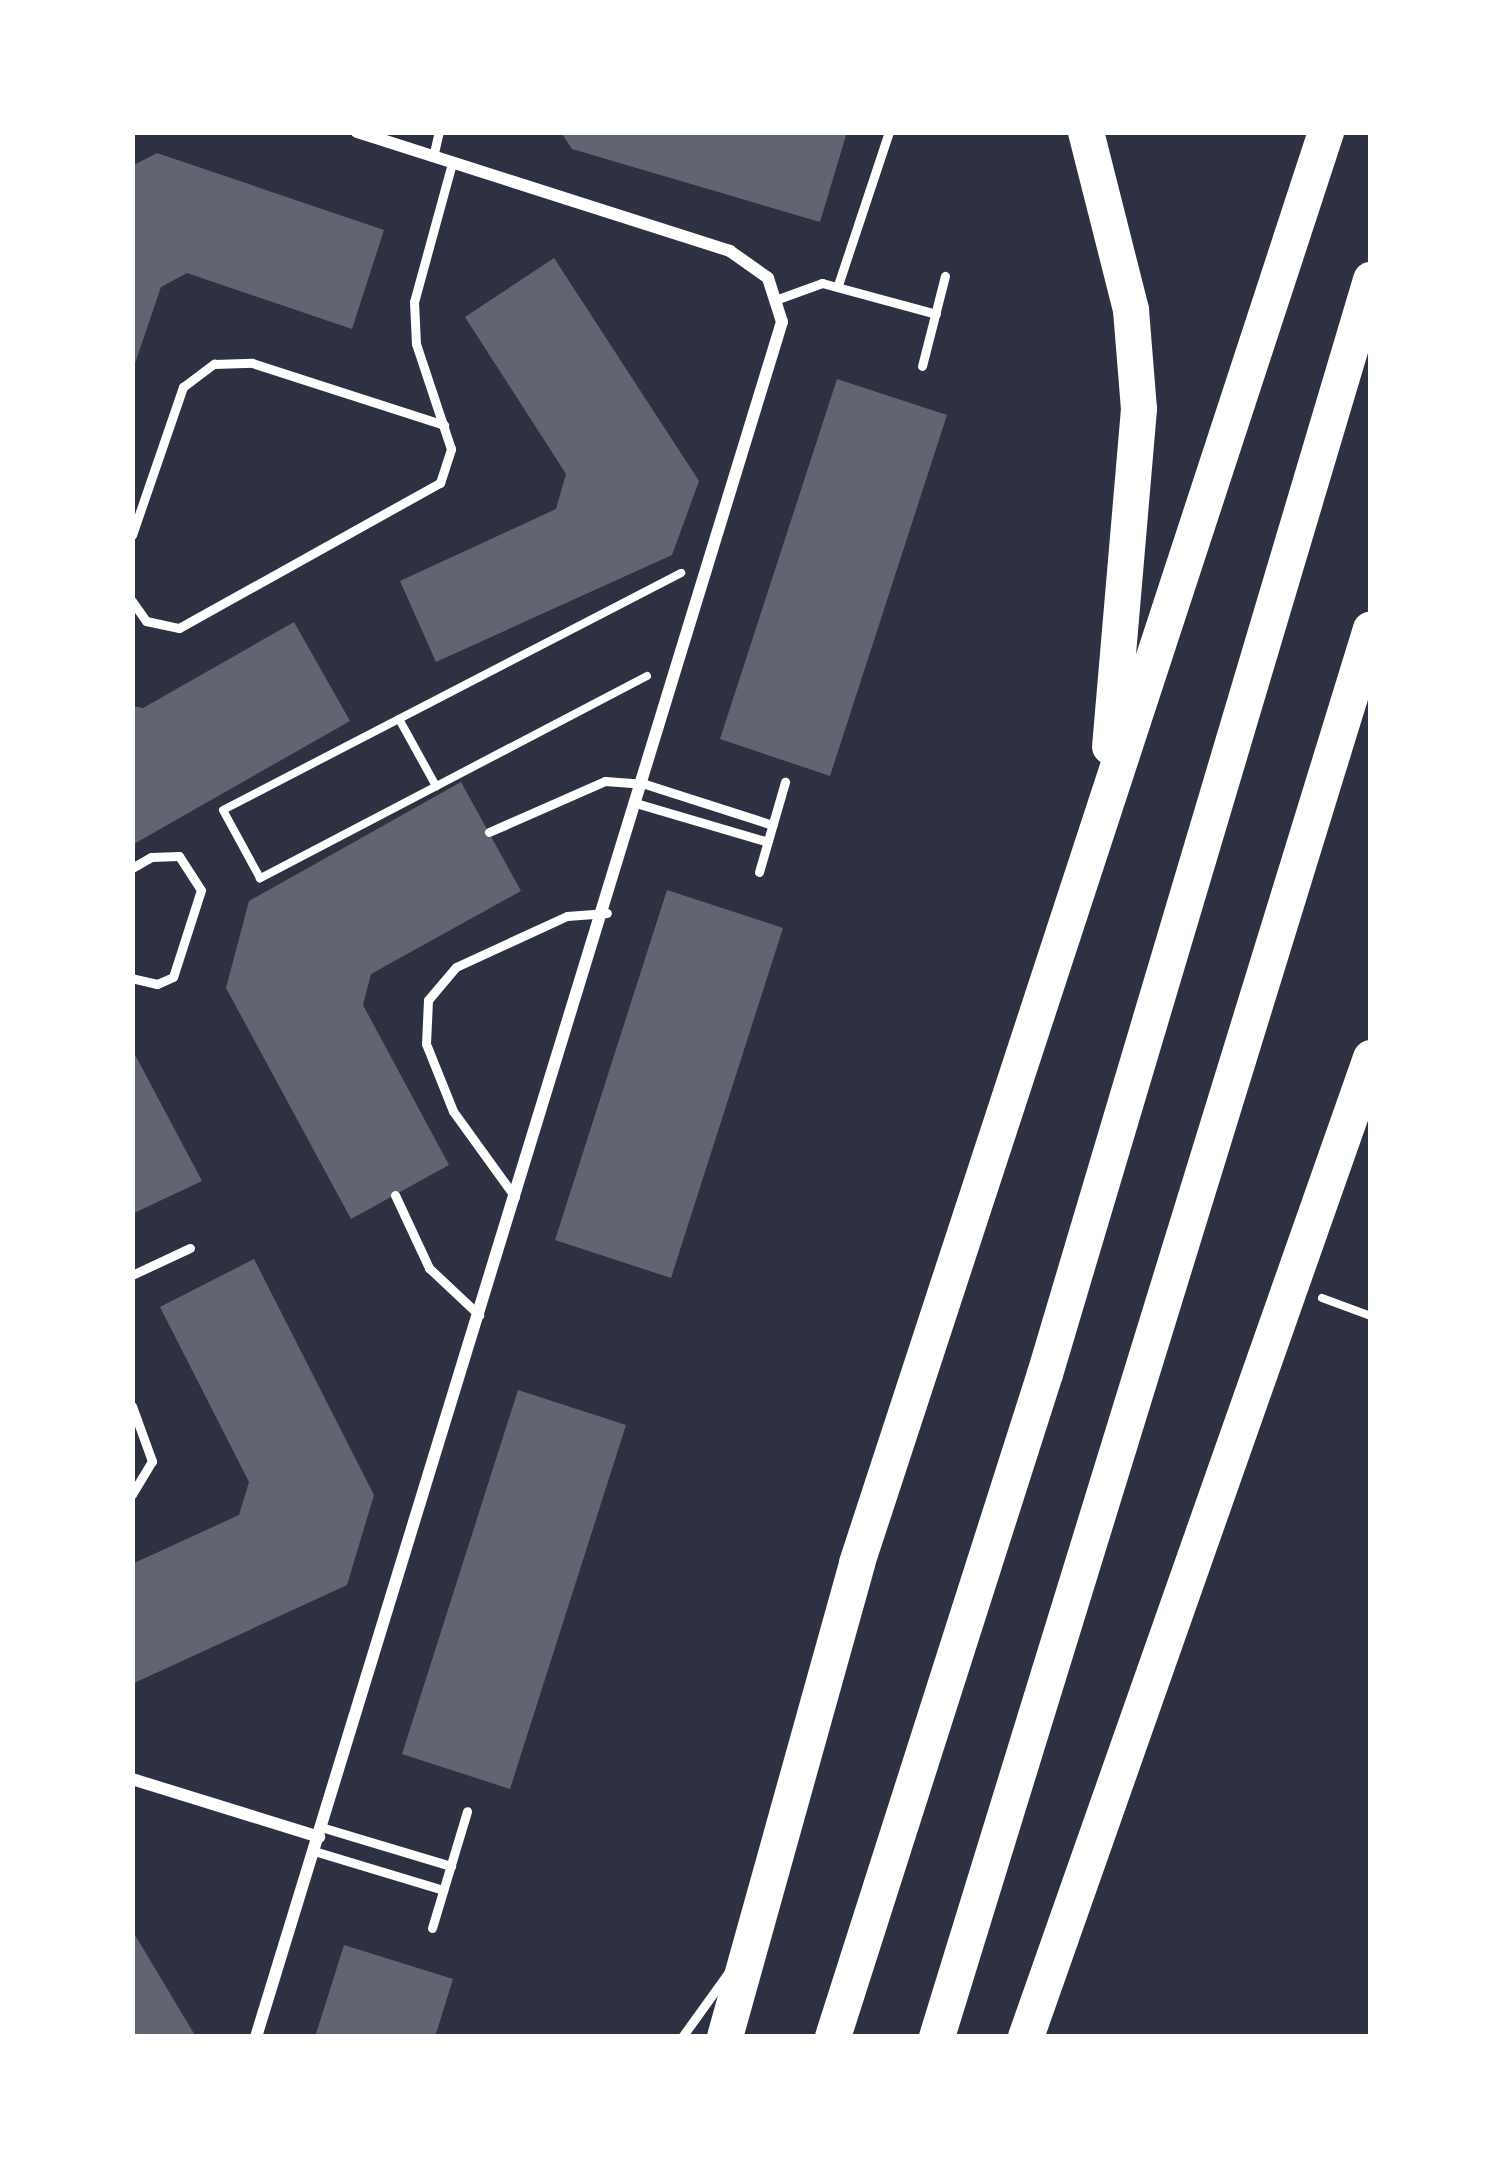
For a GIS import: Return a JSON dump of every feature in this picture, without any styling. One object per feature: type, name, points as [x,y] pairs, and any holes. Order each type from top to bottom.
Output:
[{"type":"highway","points":[[1086,132],[1131,310],[1139,410],[1136,509],[1102,822]]},
{"type":"highway","points":[[725,2037],[856,1563],[1326,132]]},
{"type":"highway","points":[[833,2037],[1045,1374],[1371,280]]},
{"type":"highway","points":[[937,2037],[1371,629]]},
{"type":"highway","points":[[1034,2026],[1371,1058]]},
{"type":"street","points":[[256,2037],[607,913],[778,346],[778,299],[768,278],[730,251],[433,157],[403,139],[356,132]]},
{"type":"street","points":[[132,1780],[318,1838]]},
{"type":"lane","points":[[433,157],[439,132]]},
{"type":"lane","points":[[838,285],[889,132]]},
{"type":"lane","points":[[132,601],[146,621],[178,628],[432,492],[450,461],[444,425],[416,344],[414,302],[452,163]]},
{"type":"lane","points":[[922,367],[945,276]]},
{"type":"lane","points":[[778,299],[806,284],[838,285],[936,314]]},
{"type":"lane","points":[[132,535],[183,387],[214,364],[252,363],[444,425]]},
{"type":"lane","points":[[759,872],[784,782]]},
{"type":"lane","points":[[489,832],[586,786],[645,784],[772,825]]},
{"type":"lane","points":[[639,804],[768,842]]},
{"type":"lane","points":[[132,868],[151,857],[178,856],[201,890],[172,976],[157,984],[132,978]]},
{"type":"lane","points":[[515,1197],[453,1111],[426,1044],[428,1000],[457,967],[567,916],[607,913]]},
{"type":"lane","points":[[395,1195],[429,1268],[479,1316]]},
{"type":"lane","points":[[132,1275],[190,1248]]},
{"type":"lane","points":[[132,1406],[152,1461],[132,1494]]},
{"type":"lane","points":[[432,1928],[467,1810]]},
{"type":"lane","points":[[318,1838],[451,1866]]},
{"type":"lane","points":[[318,1838],[443,1890]]},
{"type":"lane","points":[[682,2037],[748,1951]]},
{"type":"path","points":[[683,657],[260,878],[223,810],[714,555]]},
{"type":"path","points":[[399,719],[436,786]]},
{"type":"path","points":[[1290,1287],[1371,1316]]},
{"type":"building","points":[[561,132],[847,132],[820,222],[572,149]]},
{"type":"building","points":[[157,153],[384,230],[352,329],[187,273],[161,287],[132,372],[132,166]]},
{"type":"building","points":[[554,258],[699,481],[672,555],[436,662],[400,581],[556,509],[566,474],[465,317]]},
{"type":"building","points":[[837,379],[947,415],[830,776],[720,739]]},
{"type":"building","points":[[294,622],[350,721],[132,845],[132,706],[143,708]]},
{"type":"building","points":[[461,782],[521,891],[371,974],[363,1005],[449,1165],[351,1219],[226,988],[249,901]]},
{"type":"building","points":[[667,890],[783,928],[671,1278],[555,1240]]},
{"type":"building","points":[[132,1049],[202,1181],[132,1214]]},
{"type":"building","points":[[254,1259],[374,1495],[347,1585],[132,1684],[132,1564],[239,1515],[249,1482],[160,1307]]},
{"type":"building","points":[[518,1390],[626,1425],[510,1789],[402,1754]]},
{"type":"building","points":[[132,1930],[196,2037],[132,2037]]},
{"type":"building","points":[[344,1945],[453,1979],[435,2037],[315,2037]]}]
